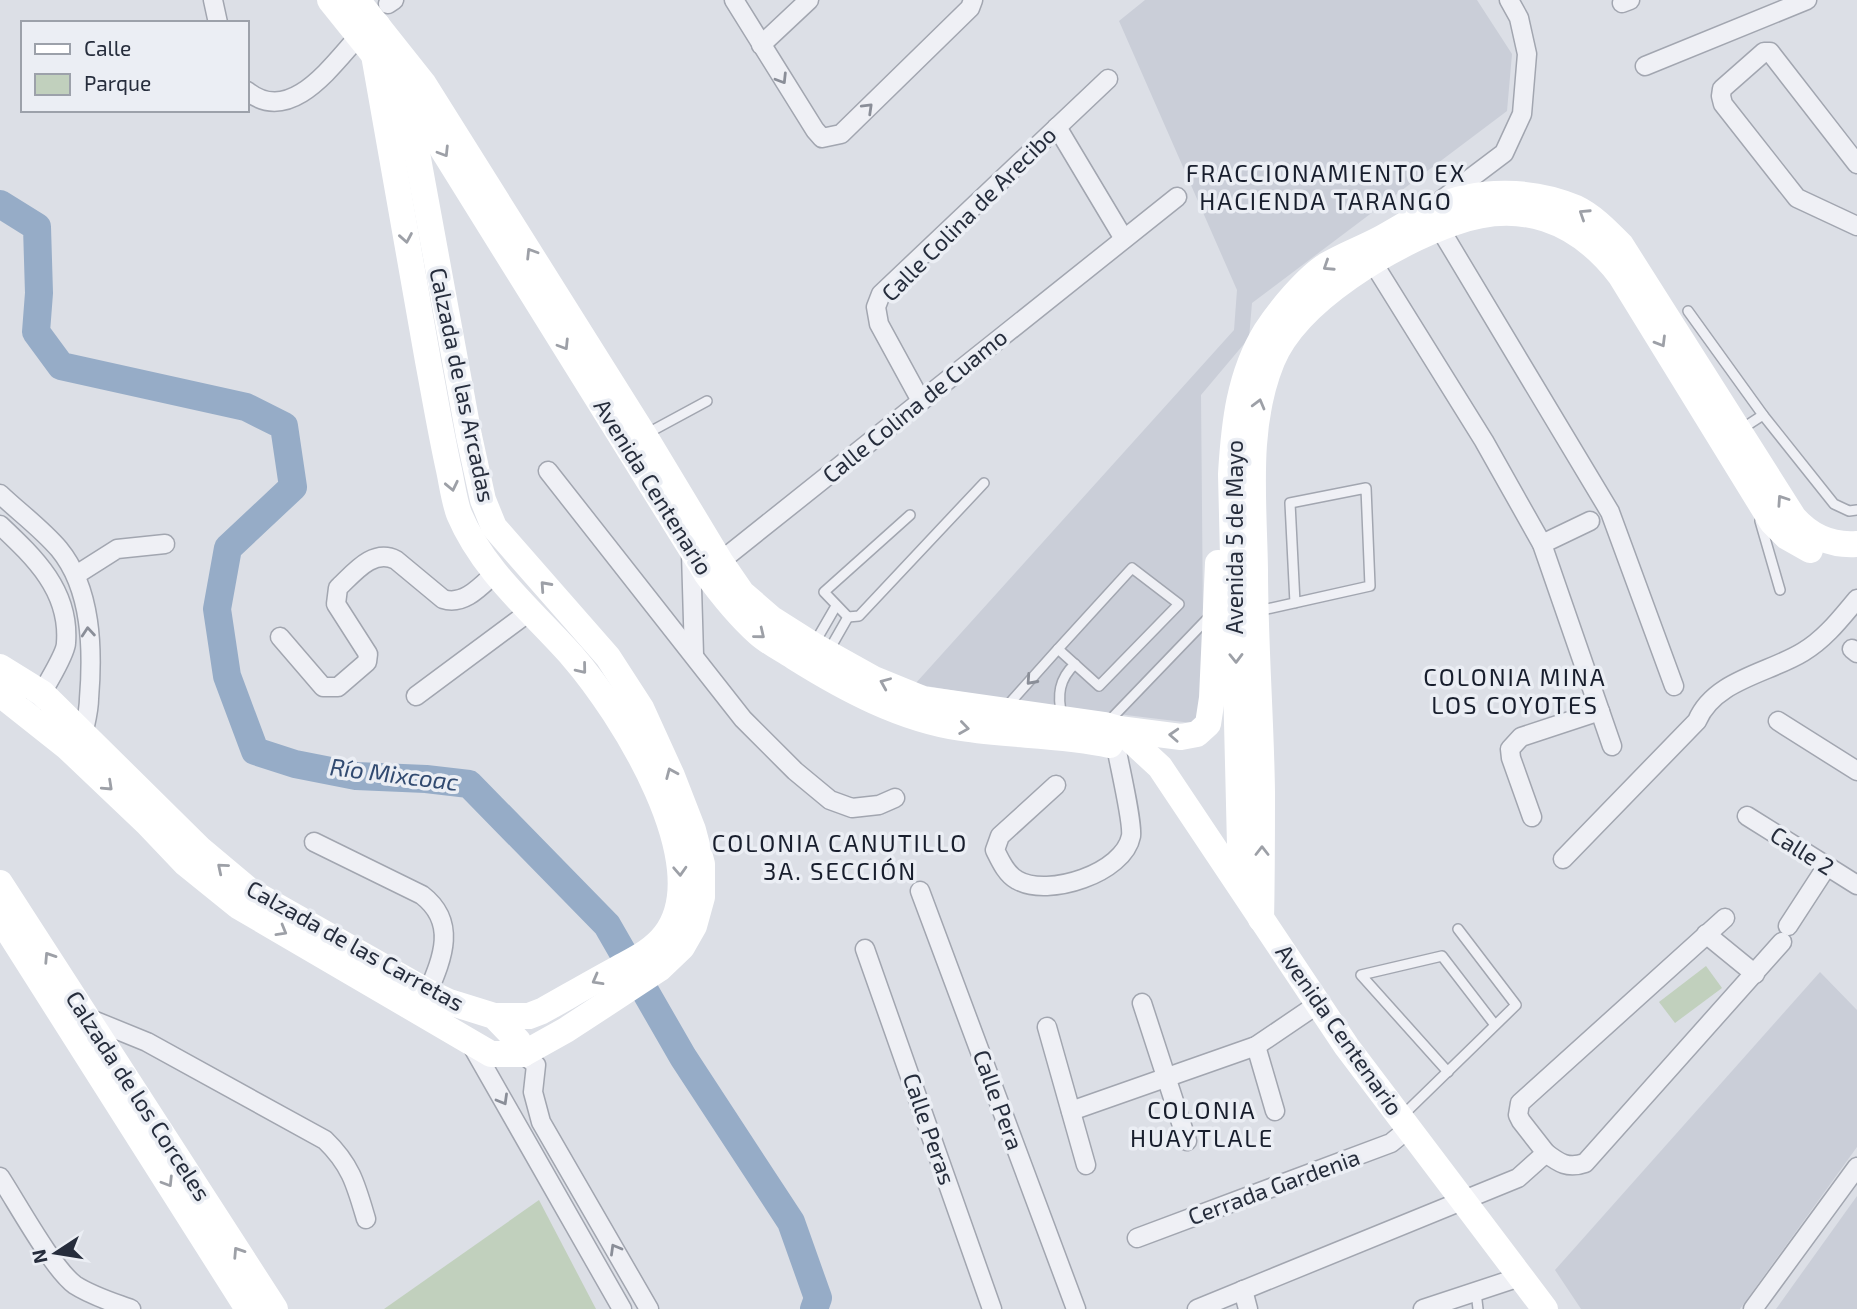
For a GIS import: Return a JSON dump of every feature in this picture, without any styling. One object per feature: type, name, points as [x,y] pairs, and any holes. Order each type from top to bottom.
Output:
[{"type":"main road","name":"Avenida Centenario","points":[[330,0],[382,29],[405,89],[636,440],[694,519],[730,606],[761,636],[923,699],[1063,718],[1120,737],[1160,767],[1318,1004],[1404,1124],[1545,1309]]},
{"type":"main road","name":"Avenida Centenario","points":[[357,0],[423,83],[636,440],[691,548],[713,567]]},
{"type":"main road","name":"Calzada de las Arcadas","points":[[382,29],[443,441],[458,510],[472,541],[495,573],[572,656],[618,717],[653,783],[674,831],[680,864],[681,892],[674,916],[655,959],[566,1030],[523,1054]]},
{"type":"main road","name":"Calzada de las Arcadas","points":[[405,89],[483,500],[494,527],[608,657],[641,708],[673,776],[702,864],[702,897],[694,926],[682,947],[529,1016],[494,1016]]},
{"type":"main road","name":"Avenida 5 de Mayo","points":[[1241,887],[1231,474],[1237,406],[1246,373],[1368,255],[1438,217],[1512,213],[1553,222],[1584,237],[1603,253],[1698,384],[1738,431],[1781,499],[1804,528],[1829,541],[1857,544]]},
{"type":"main road","name":"Avenida 5 de Mayo","points":[[1262,919],[1262,790],[1235,613],[1264,357]]},
{"type":"main road","name":"Avenida 5 de Mayo","points":[[1698,384],[1751,489],[1772,522],[1787,537],[1817,554],[1857,561]]},
{"type":"main road","points":[[443,441],[469,436]]},
{"type":"main road","points":[[1120,737],[1181,737],[1197,734],[1208,723],[1235,613]]},
{"type":"main road","name":"Avenida Centenario","points":[[816,658],[866,698],[921,720],[961,728],[1081,739],[1120,737]]},
{"type":"main road","name":"Calzada de las Carretas","points":[[0,667],[42,693],[78,744],[186,864],[239,906],[469,1041]]},
{"type":"main road","name":"Calzada de las Carretas","points":[[10,701],[78,744],[250,891],[428,992],[474,1011],[494,1016],[518,1041],[523,1054]]},
{"type":"main road","name":"Calzada de los Corceles","points":[[0,883],[275,1309]]},
{"type":"main road","name":"Calzada de los Corceles","points":[[0,918],[248,1309]]},
{"type":"main road","points":[[469,1041],[494,1055],[523,1054]]},
{"type":"street","points":[[213,0],[218,21]]},
{"type":"street","points":[[734,0],[814,130],[822,138],[841,134],[970,9],[973,0]]},
{"type":"street","points":[[761,44],[809,0]]},
{"type":"street","points":[[1509,0],[1519,18],[1527,54],[1522,114],[1504,153],[1452,191],[1438,217],[1610,512],[1674,686]]},
{"type":"street","points":[[1645,66],[1807,0]]},
{"type":"street","points":[[248,92],[254,97],[268,101],[299,96],[382,29]]},
{"type":"street","points":[[1857,164],[1770,52],[1764,52],[1722,89],[1723,104],[1797,198],[1857,224]]},
{"type":"street","name":"Calle Colina de Arecibo","points":[[921,401],[879,324],[876,307],[881,294],[1108,79]]},
{"type":"street","points":[[1057,127],[1124,239]]},
{"type":"street","name":"Calle Colina de Cuamo","points":[[713,567],[1177,197]]},
{"type":"street","points":[[1368,255],[1484,441],[1542,544],[1612,746]]},
{"type":"street","points":[[548,471],[743,719],[795,771],[830,800],[852,808],[878,805],[895,798]]},
{"type":"street","points":[[0,494],[58,549],[76,575],[89,634],[89,700],[78,744]]},
{"type":"street","points":[[694,519],[691,548],[694,655]]},
{"type":"street","points":[[1542,544],[1590,521]]},
{"type":"street","points":[[0,525],[42,567],[55,589],[65,615],[67,646],[34,704],[10,701]]},
{"type":"street","points":[[76,575],[117,548],[165,544]]},
{"type":"street","points":[[280,637],[323,687],[338,687],[368,662],[368,654],[336,604],[338,587],[370,561],[377,556],[396,560],[443,600],[453,603],[465,598],[495,573]]},
{"type":"street","points":[[1563,859],[1697,721],[1706,706],[1731,685],[1804,652],[1826,635],[1857,599]]},
{"type":"street","points":[[416,696],[529,612]]},
{"type":"street","points":[[1532,817],[1511,758],[1510,750],[1515,742],[1521,737],[1600,711]]},
{"type":"street","points":[[1778,721],[1857,771]]},
{"type":"street","points":[[1056,785],[1000,836],[995,850],[1004,867],[1017,880],[1043,886],[1081,880],[1110,866],[1126,849],[1131,834],[1120,737]]},
{"type":"street","name":"Calle 2","points":[[1747,816],[1857,885]]},
{"type":"street","points":[[314,842],[422,895],[432,903],[440,916],[445,936],[437,970],[428,992]]},
{"type":"street","points":[[1725,918],[1520,1103],[1518,1109],[1521,1121],[1546,1153],[1559,1163],[1567,1166],[1585,1163],[1755,974],[1786,934],[1827,866]]},
{"type":"street","name":"Calle Pera","points":[[920,891],[1076,1309]]},
{"type":"street","points":[[1706,934],[1755,974]]},
{"type":"street","name":"Calle Peras","points":[[865,949],[992,1309]]},
{"type":"street","points":[[1142,1003],[1187,1141]]},
{"type":"street","points":[[1071,1111],[1256,1046],[1318,1004]]},
{"type":"street","points":[[88,1018],[147,1042],[325,1140],[342,1156],[355,1183],[366,1219]]},
{"type":"street","points":[[1047,1027],[1086,1165]]},
{"type":"street","name":"Calzada de las Carretas","points":[[469,1041],[622,1309]]},
{"type":"street","points":[[1256,1046],[1275,1111]]},
{"type":"street","name":"Calzada de las Carretas","points":[[523,1054],[536,1065],[533,1092],[541,1122],[649,1309]]},
{"type":"street","name":"Cerrada Gardenia","points":[[1137,1238],[1391,1143],[1404,1124]]},
{"type":"street","points":[[1197,1309],[1497,1188],[1518,1178],[1546,1153]]},
{"type":"street","points":[[1753,1309],[1857,1167]]},
{"type":"street","points":[[0,1177],[58,1266],[74,1284],[131,1309]]},
{"type":"street","points":[[1423,1309],[1477,1300],[1520,1277]]},
{"type":"street","points":[[1243,1290],[1248,1309]]},
{"type":"lane","points":[[1688,312],[1763,415],[1834,504],[1849,511],[1857,510]]},
{"type":"lane","points":[[636,440],[707,401]]},
{"type":"lane","points":[[1738,431],[1763,415]]},
{"type":"lane","points":[[816,658],[848,617],[859,616],[985,484]]},
{"type":"lane","points":[[1120,737],[1235,613],[1295,603],[1370,586],[1366,488],[1290,503],[1295,603]]},
{"type":"lane","points":[[1751,489],[1780,590]]},
{"type":"lane","points":[[848,617],[824,592],[910,515]]},
{"type":"lane","points":[[1003,711],[1058,649],[1132,568],[1179,604],[1100,686],[1058,649]]},
{"type":"lane","points":[[816,658],[836,606]]},
{"type":"lane","points":[[1063,718],[1058,698],[1064,674],[1075,664]]},
{"type":"lane","points":[[1404,1124],[1448,1072],[1516,1005],[1458,929]]},
{"type":"lane","points":[[1448,1072],[1361,975],[1442,956],[1495,1025]]},
{"type":"shaded area","points":[[1145,0],[1477,0],[1512,54],[1507,111],[1252,303],[1249,338],[1201,395],[1201,716],[1192,723],[1027,703],[915,684],[1234,330],[1237,290],[1119,21]]},
{"type":"shaded area","points":[[1820,972],[1857,1010],[1857,1147],[1740,1309],[1581,1309],[1555,1270]]},
{"type":"shaded area","points":[[1857,1196],[1857,1309],[1776,1309]]},
{"type":"green space","points":[[1706,966],[1722,988],[1675,1023],[1659,1002]]},
{"type":"green space","points":[[539,1200],[596,1309],[384,1309]]},
{"type":"waterway","name":"Río Mixcoac","points":[[0,204],[37,227],[39,293],[36,332],[61,366],[246,407],[284,426],[293,487],[228,548],[217,609],[227,676],[255,751],[295,764],[356,776],[469,784],[607,925],[683,1057],[791,1222],[818,1298],[814,1309]]},
{"type":"district","name":"FRACCIONAMIENTO EX HACIENDA TARANGO","points":[[1326,188]]},
{"type":"district","name":"COLONIA MINA LOS COYOTES","points":[[1515,692]]},
{"type":"district","name":"COLONIA CANUTILLO 3A. SECCIÓN","points":[[840,858]]},
{"type":"district","name":"COLONIA HUAYTLALE","points":[[1202,1125]]}]
